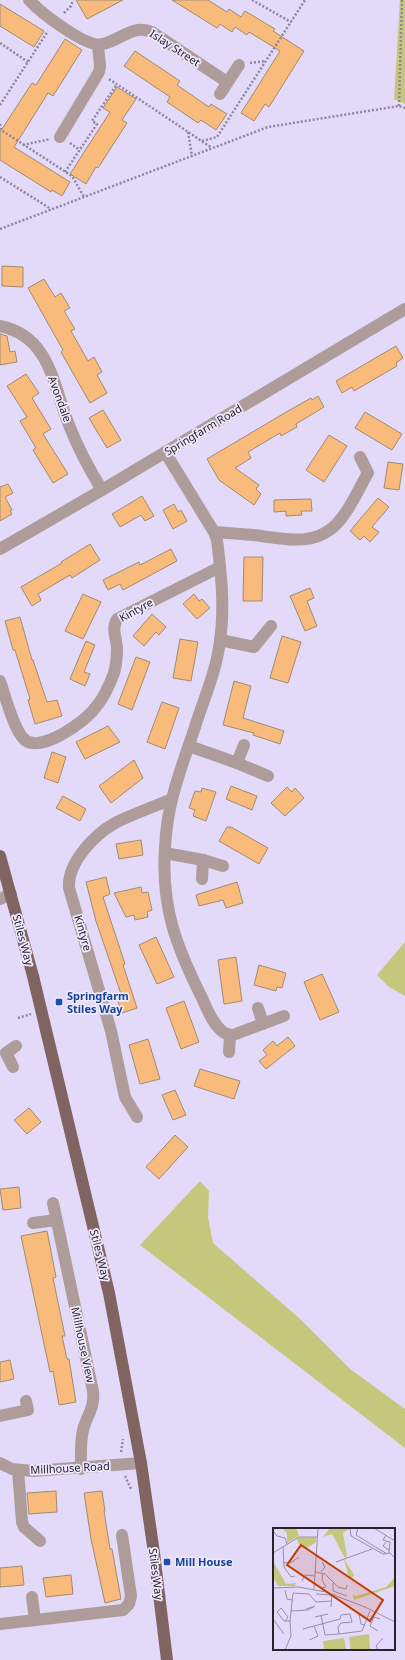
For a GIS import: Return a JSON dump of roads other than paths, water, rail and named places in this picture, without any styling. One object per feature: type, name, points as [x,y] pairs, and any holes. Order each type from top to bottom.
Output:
[{"type":"main road","name":"Stiles Way","points":[[0,856],[5,896],[33,976],[109,1293],[141,1463],[167,1660]]},
{"type":"street","points":[[29,0],[81,40],[93,45],[98,45],[100,66],[99,72],[60,136]]},
{"type":"street","name":"Islay Street","points":[[98,45],[107,43],[133,30],[147,30],[228,82]]},
{"type":"street","points":[[220,94],[240,65]]},
{"type":"street","name":"Springfarm Road","points":[[0,549],[102,490],[405,309]]},
{"type":"street","name":"Avondale","points":[[0,326],[21,332],[29,338],[44,358],[55,384],[68,424],[85,463],[102,490]]},
{"type":"street","points":[[165,452],[214,532],[217,540],[222,603],[220,640],[215,668],[172,799],[166,825],[164,883],[166,896],[177,942],[204,1003],[219,1028],[225,1034],[230,1035],[284,1016]]},
{"type":"street","points":[[214,532],[290,540],[308,540],[326,533],[344,516],[368,473],[360,457]]},
{"type":"street","name":"Kintyre","points":[[0,681],[17,728],[24,739],[33,744],[37,744],[55,738],[86,717],[95,708],[101,698],[114,673],[117,649],[114,626],[117,619],[220,567]]},
{"type":"street","points":[[220,640],[254,647],[271,626]]},
{"type":"street","points":[[237,763],[244,745]]},
{"type":"street","points":[[189,746],[268,776]]},
{"type":"street","name":"Kintyre","points":[[136,1117],[125,1097],[111,1031],[68,881],[75,863],[83,852],[104,831],[116,823],[172,799]]},
{"type":"street","points":[[165,853],[203,860],[223,866]]},
{"type":"street","points":[[202,879],[203,860]]},
{"type":"street","points":[[258,1008],[263,1024]]},
{"type":"street","points":[[229,1052],[230,1035]]},
{"type":"street","points":[[13,1067],[3,1052],[16,1046]]},
{"type":"street","name":"Millhouse View","points":[[53,1203],[93,1391],[93,1405],[83,1430],[82,1469]]},
{"type":"street","points":[[33,1223],[56,1220]]},
{"type":"street","points":[[0,1416],[28,1410],[26,1400]]},
{"type":"street","points":[[0,1412],[0,1419]]},
{"type":"street","name":"Millhouse Road","points":[[0,1463],[12,1470],[33,1471],[82,1469],[141,1463]]},
{"type":"street","points":[[18,1470],[22,1522],[24,1527],[40,1541]]},
{"type":"street","points":[[0,1624],[117,1612],[123,1610],[128,1606],[131,1596],[122,1535]]},
{"type":"street","points":[[32,1597],[35,1620]]},
{"type":"place","name":"Springfarm Stiles Way","points":[[59,1002]]},
{"type":"place","name":"Mill House","points":[[167,1562]]}]
